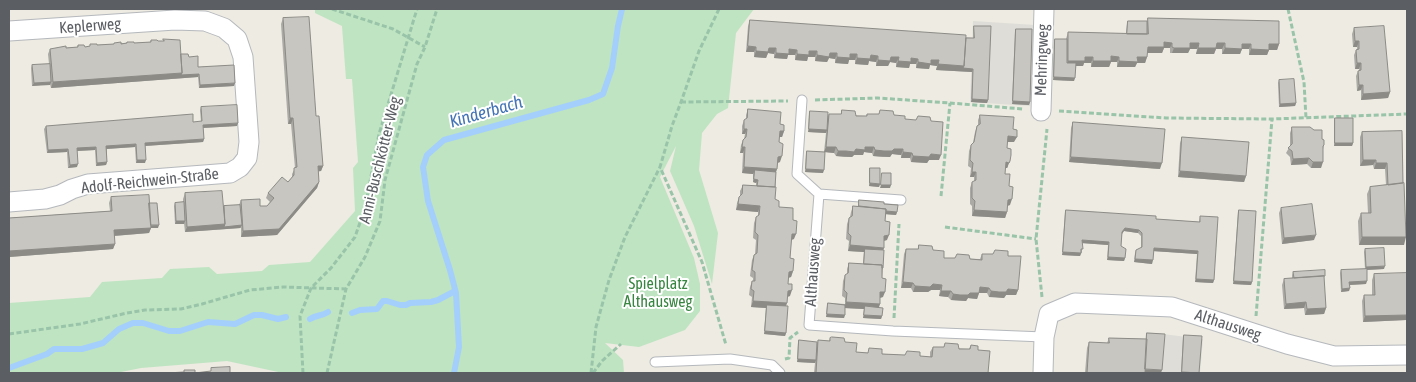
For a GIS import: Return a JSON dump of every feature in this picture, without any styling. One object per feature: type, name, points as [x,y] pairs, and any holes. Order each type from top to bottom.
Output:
[{"type":"street","name":"Mehringweg","points":[[1044,9],[1044,116]]},
{"type":"street","name":"Keplerweg","points":[[9,31],[174,20],[205,21],[224,28],[237,39],[243,57]]},
{"type":"street","name":"Adolf-Reichwein-Straße","points":[[9,202],[45,200],[60,195],[72,188],[88,184],[230,173],[240,167],[247,158],[249,142],[243,57]]},
{"type":"street","name":"Althausweg","points":[[1049,314],[1075,303],[1172,307],[1287,344],[1334,356],[1407,355]]},
{"type":"street","points":[[1043,373],[1044,337],[1049,314]]},
{"type":"lane","points":[[802,100],[798,174],[819,194],[901,200]]},
{"type":"lane","name":"Althausweg","points":[[819,194],[809,325],[893,331],[1044,337]]},
{"type":"lane","points":[[655,362],[730,359],[772,365],[780,373]]},
{"type":"path","points":[[332,9],[393,29],[425,47]]},
{"type":"path","points":[[303,373],[300,316],[312,288],[355,237],[366,208],[379,134],[417,9]]},
{"type":"path","name":"Anni-Buschkötter-Weg","points":[[327,373],[346,289],[365,257],[380,221],[386,180],[417,64],[425,47],[437,9]]},
{"type":"path","points":[[592,373],[596,326],[609,280],[625,237],[660,167],[672,126],[699,51],[719,9]]},
{"type":"path","points":[[1288,9],[1304,82],[1306,118]]},
{"type":"path","points":[[941,196],[950,103]]},
{"type":"path","points":[[1044,116],[1036,238],[1042,298],[1049,314]]},
{"type":"path","points":[[1255,334],[1272,119]]},
{"type":"path","points":[[660,167],[702,262],[730,359]]},
{"type":"path","points":[[893,331],[900,224]]},
{"type":"path","points":[[945,227],[1036,238]]},
{"type":"path","points":[[9,334],[80,324],[136,311],[180,309],[250,290],[283,287],[346,289]]},
{"type":"path","points":[[772,365],[789,358],[790,338],[809,325]]},
{"type":"path","points":[[592,373],[621,344]]},
{"type":"shaded area","points":[[973,21],[1035,25],[1030,106],[970,102]]},
{"type":"shaded area","points":[[1146,332],[1203,339],[1200,373],[1143,373]]},
{"type":"green space","name":"Spielplatz Althausweg","points":[[315,9],[754,9],[736,33],[728,108],[717,114],[702,133],[699,170],[718,233],[712,284],[694,226],[670,171],[676,146],[660,177],[694,258],[700,284],[700,311],[685,330],[639,347],[605,343],[623,360],[624,373],[283,373],[227,361],[141,368],[116,373],[9,373],[9,303],[90,297],[102,282],[162,278],[170,269],[209,267],[217,274],[262,271],[269,265],[310,262],[355,211],[353,168],[358,162],[352,79],[346,79],[342,26],[315,13]]},
{"type":"building","points":[[309,17],[316,116],[319,116],[323,166],[318,166],[319,182],[279,229],[243,231],[241,200],[260,199],[260,206],[267,206],[274,198],[268,193],[282,177],[288,182],[294,175],[294,168],[297,167],[293,118],[290,118],[283,18]]},
{"type":"building","points":[[1148,18],[1279,21],[1279,44],[1269,44],[1269,50],[1251,49],[1251,44],[1242,44],[1242,49],[1225,48],[1225,43],[1217,43],[1216,48],[1198,48],[1199,43],[1190,43],[1190,48],[1174,48],[1172,43],[1164,42],[1164,47],[1148,47],[1147,57],[1137,57],[1138,62],[1119,61],[1119,57],[1111,56],[1111,61],[1093,61],[1093,57],[1085,57],[1085,61],[1068,61],[1068,32],[1148,34]]},
{"type":"building","points":[[750,20],[966,35],[964,66],[938,64],[939,60],[931,60],[931,64],[918,62],[918,59],[911,58],[911,62],[898,61],[899,57],[891,57],[890,61],[878,60],[878,56],[871,55],[870,59],[857,58],[857,54],[850,54],[850,58],[837,57],[837,53],[830,53],[829,57],[817,55],[817,51],[809,51],[809,55],[797,54],[797,50],[789,49],[789,54],[776,53],[776,48],[769,48],[768,52],[756,51],[756,47],[748,46]]},
{"type":"building","points":[[1128,21],[1147,21],[1147,34],[1127,34]]},
{"type":"building","points":[[974,26],[991,26],[988,100],[972,99],[973,69],[963,68],[966,38],[974,38]]},
{"type":"building","points":[[1384,26],[1390,92],[1363,94],[1363,85],[1359,85],[1358,71],[1361,70],[1361,63],[1357,63],[1356,50],[1359,49],[1359,41],[1355,41],[1354,28]]},
{"type":"building","points":[[1016,29],[1032,29],[1030,102],[1013,101]]},
{"type":"building","points":[[163,39],[180,40],[182,73],[53,82],[50,49],[66,46],[66,48],[78,47],[78,45],[84,45],[85,47],[90,46],[90,44],[114,44],[121,42],[121,44],[127,42],[151,42],[151,40],[164,41]]},
{"type":"building","points":[[1055,39],[1067,39],[1067,63],[1076,63],[1075,78],[1054,77]]},
{"type":"building","points":[[181,54],[188,54],[189,57],[198,56],[198,67],[234,65],[235,83],[200,85],[199,74],[181,75]]},
{"type":"building","points":[[50,64],[51,82],[34,83],[32,65]]},
{"type":"building","points":[[1294,79],[1296,103],[1280,104],[1279,80]]},
{"type":"building","points":[[237,105],[238,123],[203,125],[204,139],[145,143],[146,160],[137,160],[136,144],[106,146],[107,162],[97,163],[96,147],[77,148],[78,164],[70,165],[68,149],[48,150],[46,126],[193,114],[193,122],[202,121],[201,107]]},
{"type":"building","points":[[748,109],[781,112],[780,124],[784,125],[784,131],[780,131],[779,142],[783,144],[782,156],[778,157],[777,169],[744,167],[745,147],[742,147],[743,140],[746,137],[747,129],[744,129],[744,120],[747,118]]},
{"type":"building","points":[[842,110],[855,111],[856,116],[879,114],[880,110],[893,111],[894,115],[905,116],[905,119],[916,120],[918,116],[930,117],[931,121],[943,122],[941,155],[931,154],[929,157],[913,156],[912,153],[903,152],[903,149],[884,151],[875,150],[874,147],[865,147],[865,150],[856,149],[854,152],[838,151],[836,147],[826,147],[829,114],[841,114]]},
{"type":"building","points":[[810,111],[828,112],[827,130],[809,129]]},
{"type":"building","points":[[980,115],[1014,117],[1013,129],[1017,130],[1017,137],[1008,136],[1007,148],[1011,149],[1011,155],[1009,163],[1006,162],[1005,174],[1010,174],[1009,186],[1013,187],[1012,199],[1008,200],[1007,212],[974,210],[975,201],[972,198],[972,182],[976,180],[976,172],[972,172],[973,163],[970,160],[971,145],[974,142],[977,126],[980,124]]},
{"type":"building","points":[[1335,118],[1353,118],[1353,143],[1335,143]]},
{"type":"building","points":[[1073,122],[1165,129],[1162,163],[1071,157]]},
{"type":"building","points":[[1292,127],[1310,127],[1314,130],[1322,130],[1322,139],[1324,140],[1323,162],[1313,162],[1309,158],[1293,159],[1292,151],[1288,148],[1292,144]]},
{"type":"building","points":[[1402,131],[1403,183],[1388,185],[1387,163],[1376,163],[1376,160],[1363,160],[1362,132]]},
{"type":"building","points":[[1182,137],[1249,142],[1246,176],[1180,171]]},
{"type":"building","points":[[807,151],[825,152],[824,170],[806,169]]},
{"type":"building","points":[[870,168],[880,168],[880,184],[870,183]]},
{"type":"building","points":[[755,170],[776,172],[775,187],[757,186],[758,180],[754,179]]},
{"type":"building","points":[[882,173],[891,173],[891,185],[881,185]]},
{"type":"building","points":[[1404,183],[1406,237],[1362,237],[1361,213],[1371,213],[1370,187]]},
{"type":"building","points":[[743,185],[776,187],[775,199],[779,201],[779,207],[793,208],[793,220],[797,221],[796,234],[792,234],[790,258],[794,259],[793,271],[789,272],[788,284],[792,284],[792,290],[788,291],[787,303],[753,301],[754,291],[751,289],[752,281],[755,281],[755,272],[752,270],[754,255],[757,253],[758,235],[755,232],[756,217],[759,215],[760,206],[738,204]]},
{"type":"building","points":[[222,191],[225,224],[187,227],[185,193]]},
{"type":"building","points":[[149,195],[151,228],[114,230],[115,244],[9,251],[9,218],[112,211],[111,197]]},
{"type":"building","points":[[859,200],[898,205],[897,212],[859,206]]},
{"type":"building","points":[[184,202],[185,221],[176,221],[175,203]]},
{"type":"building","points":[[149,203],[157,203],[159,225],[151,225]]},
{"type":"building","points":[[1312,204],[1316,235],[1284,238],[1281,208]]},
{"type":"building","points":[[240,205],[242,225],[224,227],[224,206]]},
{"type":"building","points":[[853,206],[886,209],[885,221],[890,222],[889,235],[884,236],[884,248],[850,245],[851,236],[848,233],[849,218],[852,216]]},
{"type":"building","points":[[1066,210],[1156,216],[1156,219],[1200,222],[1200,216],[1218,217],[1214,280],[1196,279],[1198,251],[1154,248],[1153,260],[1135,259],[1136,250],[1142,247],[1142,233],[1139,230],[1125,228],[1122,232],[1121,246],[1126,249],[1125,258],[1108,257],[1109,242],[1082,240],[1083,249],[1081,249],[1081,253],[1063,252]]},
{"type":"building","points":[[1239,210],[1256,211],[1252,282],[1234,281]]},
{"type":"building","points":[[919,245],[932,246],[933,250],[944,251],[944,258],[955,258],[957,254],[969,255],[970,259],[982,260],[982,254],[993,254],[995,250],[1008,251],[1008,256],[1021,256],[1018,290],[1008,289],[1006,292],[999,292],[980,287],[979,293],[960,295],[953,294],[951,291],[941,291],[942,285],[933,284],[930,287],[915,286],[913,283],[903,282],[906,249],[918,249]]},
{"type":"building","points":[[1384,248],[1385,266],[1366,267],[1365,249]]},
{"type":"building","points":[[865,249],[884,250],[883,268],[882,265],[864,264]]},
{"type":"building","points":[[849,263],[882,265],[882,278],[886,279],[885,292],[880,292],[880,304],[846,302],[847,293],[844,290],[845,275],[848,273]]},
{"type":"building","points":[[1367,269],[1367,281],[1349,282],[1350,288],[1342,289],[1341,270]]},
{"type":"building","points":[[1325,270],[1325,276],[1294,278],[1293,272]]},
{"type":"building","points":[[1407,273],[1407,315],[1365,316],[1364,295],[1375,295],[1374,274]]},
{"type":"building","points":[[1324,276],[1326,308],[1307,309],[1306,302],[1286,304],[1284,279]]},
{"type":"building","points":[[828,303],[845,305],[845,315],[827,314]]},
{"type":"building","points":[[767,305],[788,306],[786,333],[765,331]]},
{"type":"building","points":[[865,306],[883,308],[882,316],[864,315]]},
{"type":"building","points":[[1147,333],[1165,334],[1162,370],[1145,369]]},
{"type":"building","points":[[1184,335],[1202,336],[1199,373],[1182,372]]},
{"type":"building","points":[[832,337],[844,338],[845,342],[857,343],[856,352],[868,353],[869,348],[882,349],[882,354],[905,355],[907,351],[920,352],[920,356],[932,357],[933,347],[944,347],[945,343],[958,344],[959,349],[970,349],[971,345],[978,346],[978,350],[990,351],[988,373],[816,373],[818,340],[830,341]]},
{"type":"building","points":[[1109,338],[1147,339],[1145,373],[1087,373],[1089,342],[1109,343]]},
{"type":"building","points":[[799,340],[817,342],[816,360],[798,359]]},
{"type":"building","points":[[230,367],[230,373],[195,373],[211,371],[211,368]]},
{"type":"building","points":[[195,370],[195,373],[167,373]]},
{"type":"waterway","name":"Kinderbach","points":[[454,373],[459,347],[456,293],[428,201],[423,167],[427,155],[444,140],[589,100],[603,94],[612,68],[622,9]]},
{"type":"waterway","points":[[352,313],[360,310],[377,309],[383,301],[400,305],[431,302],[455,291]]},
{"type":"waterway","points":[[310,319],[328,312]]},
{"type":"waterway","points":[[9,368],[47,354],[54,349],[82,349],[103,343],[119,329],[133,323],[143,323],[169,331],[180,331],[208,322],[235,324],[254,315],[278,319],[286,317]]}]
